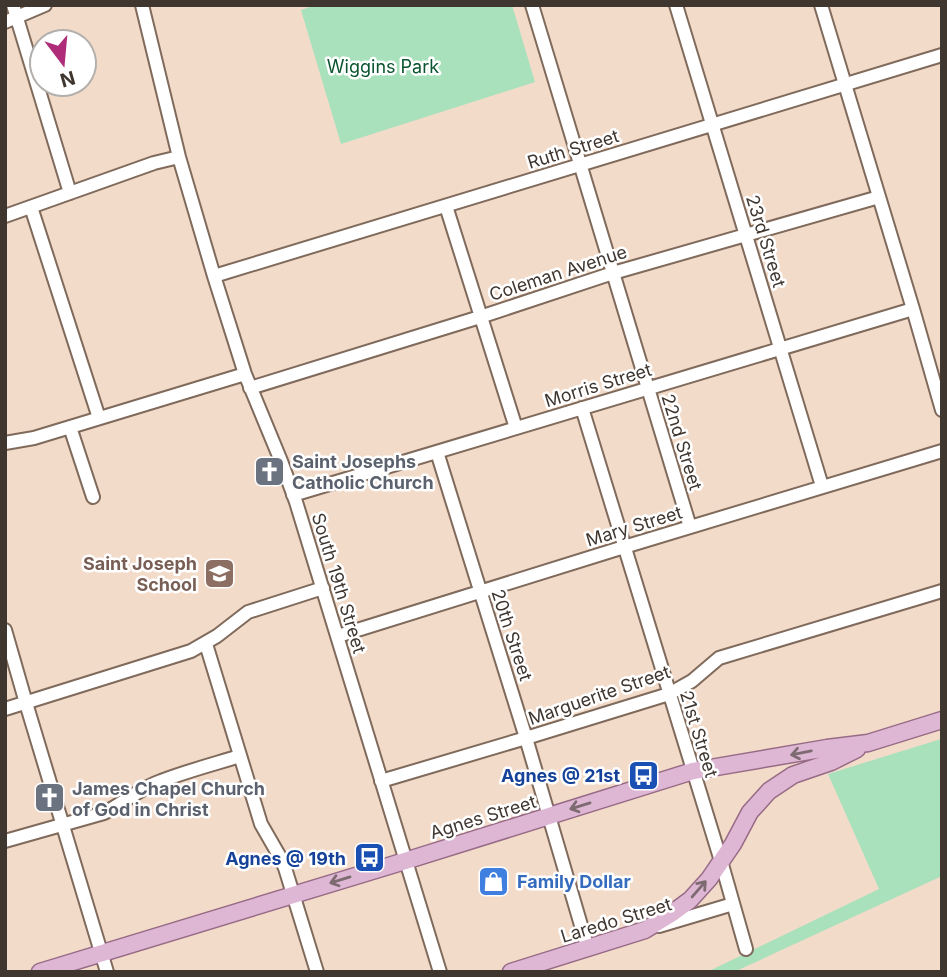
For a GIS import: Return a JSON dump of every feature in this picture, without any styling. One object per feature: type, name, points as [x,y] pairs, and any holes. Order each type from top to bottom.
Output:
[{"type":"main road","name":"Agnes Street","points":[[40,972],[693,771],[868,743],[942,720]]},
{"type":"main road","points":[[645,930],[690,900],[733,844],[750,812],[769,791],[793,775],[831,762],[868,743]]},
{"type":"main road","name":"Laredo Street","points":[[512,972],[645,930]]},
{"type":"street","points":[[45,5],[12,15],[69,193]]},
{"type":"street","name":"South 19th Street","points":[[142,5],[179,157],[214,276],[245,374],[293,495],[440,972]]},
{"type":"street","name":"22nd Street","points":[[532,5],[690,527]]},
{"type":"street","name":"23rd Street","points":[[676,5],[822,486]]},
{"type":"street","points":[[821,5],[942,410]]},
{"type":"street","name":"Ruth Street","points":[[214,276],[942,55]]},
{"type":"street","points":[[5,216],[154,163],[179,157]]},
{"type":"street","name":"Coleman Avenue","points":[[250,387],[480,317],[613,273],[879,197]]},
{"type":"street","points":[[446,206],[516,428]]},
{"type":"street","points":[[31,207],[99,418]]},
{"type":"street","name":"Morris Street","points":[[293,495],[913,309]]},
{"type":"street","points":[[5,443],[34,438],[245,374]]},
{"type":"street","name":"21st Street","points":[[582,408],[746,949]]},
{"type":"street","points":[[71,427],[93,497]]},
{"type":"street","name":"Mary Street","points":[[338,636],[942,451]]},
{"type":"street","name":"20th Street","points":[[437,452],[588,949]]},
{"type":"street","points":[[5,709],[191,652],[248,612],[323,588]]},
{"type":"street","name":"Marguerite Street","points":[[381,781],[669,694],[692,681],[719,658],[942,591]]},
{"type":"street","points":[[5,630],[107,972]]},
{"type":"street","points":[[206,644],[261,824],[280,858],[317,972]]},
{"type":"street","points":[[5,841],[104,813],[160,781],[240,756]]},
{"type":"street","name":"Laredo Street","points":[[645,930],[733,905]]},
{"type":"green space","name":"Wiggins Park","points":[[316,5],[512,5],[535,82],[341,144],[301,10]]},
{"type":"green space","points":[[941,739],[942,876],[734,972],[707,972],[879,889],[828,774]]},
{"type":"place","name":"Saint Josephs Catholic Church","points":[[269,471]]},
{"type":"place","name":"Saint Joseph School","points":[[220,573]]},
{"type":"place","name":"Agnes @ 21st","points":[[643,775]]},
{"type":"place","name":"James Chapel Church of God in Christ","points":[[49,798]]},
{"type":"place","name":"Agnes @ 19th","points":[[369,858]]},
{"type":"place","name":"Family Dollar","points":[[494,881]]}]
